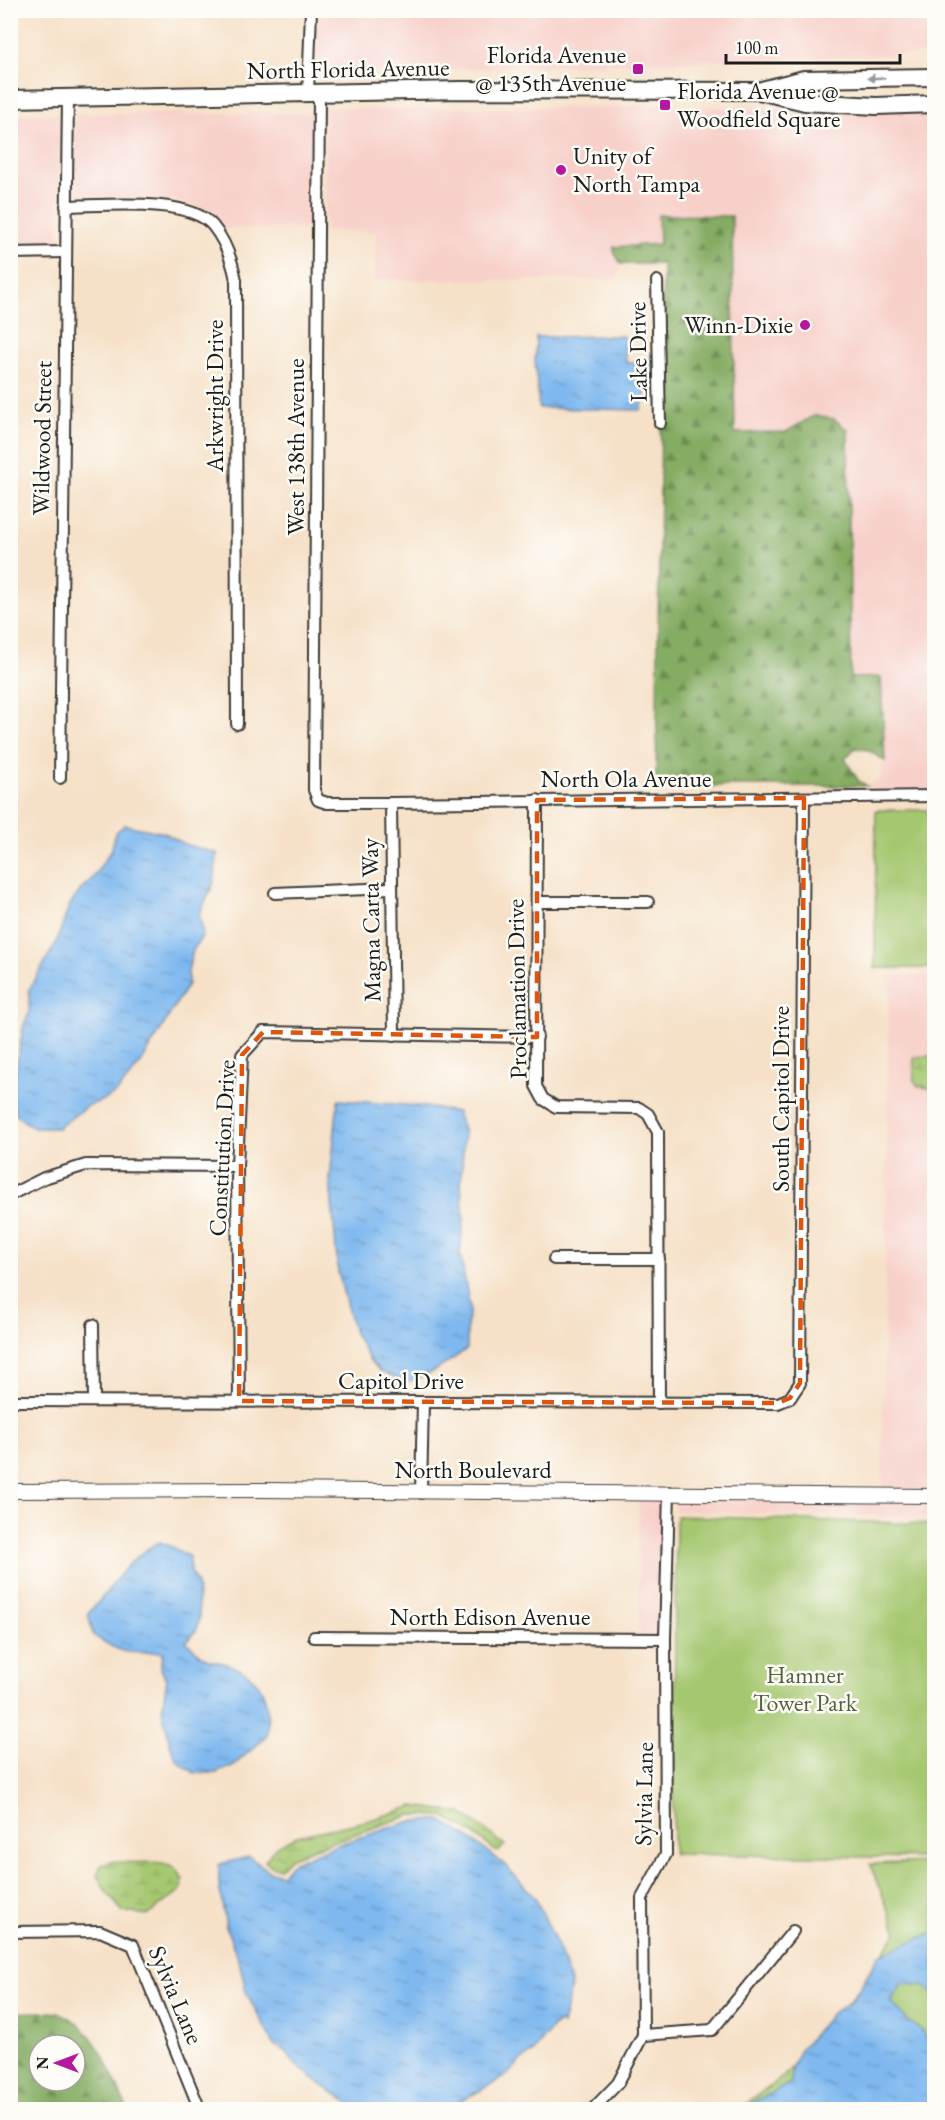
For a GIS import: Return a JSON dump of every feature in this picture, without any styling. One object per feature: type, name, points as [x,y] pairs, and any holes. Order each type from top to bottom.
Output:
[{"type":"main road","name":"North Florida Avenue","points":[[759,91],[804,79],[934,77]]},
{"type":"main road","name":"North Florida Avenue","points":[[10,99],[461,90],[759,91],[806,102],[876,106],[934,104]]},
{"type":"street","name":"West 138th Avenue","points":[[311,10],[314,94],[314,790],[318,800]]},
{"type":"street","name":"Wildwood Street","points":[[60,778],[68,98]]},
{"type":"street","name":"Arkwright Drive","points":[[66,206],[168,206],[190,212],[212,224],[231,254],[236,280],[237,724]]},
{"type":"street","points":[[10,253],[65,252]]},
{"type":"street","name":"Lake Drive","points":[[657,280],[660,423]]},
{"type":"street","name":"North Ola Avenue","points":[[318,800],[327,803],[391,803],[934,796]]},
{"type":"street","name":"South Capitol Drive","points":[[790,1398],[800,1383],[804,798]]},
{"type":"street","name":"Proclamation Drive","points":[[537,800],[536,1086],[543,1099],[556,1107],[639,1108],[648,1114],[658,1132],[659,1403]]},
{"type":"street","name":"Magna Carta Way","points":[[391,803],[394,1035]]},
{"type":"street","points":[[274,893],[391,888]]},
{"type":"street","points":[[537,902],[648,902]]},
{"type":"street","name":"Constitution Drive","points":[[239,1401],[237,1166],[242,1055],[262,1032],[537,1036]]},
{"type":"street","points":[[10,1195],[44,1178],[87,1165],[237,1166]]},
{"type":"street","points":[[554,1259],[659,1259]]},
{"type":"street","points":[[93,1325],[94,1401]]},
{"type":"street","name":"Capitol Drive","points":[[10,1401],[778,1403],[790,1398]]},
{"type":"street","points":[[421,1493],[423,1402]]},
{"type":"street","name":"North Boulevard","points":[[10,1491],[669,1492],[934,1496]]},
{"type":"street","name":"Sylvia Lane","points":[[592,2109],[618,2083],[643,2035],[642,1898],[666,1854],[665,1639],[669,1492]]},
{"type":"street","name":"North Edison Avenue","points":[[314,1637],[665,1639]]},
{"type":"street","points":[[643,2035],[712,2030],[793,1931]]},
{"type":"street","name":"Sylvia Lane","points":[[10,1932],[100,1932],[133,1945],[200,2109]]},
{"type":"highlighted area","points":[[804,798],[800,1383],[790,1398],[778,1403],[239,1401],[242,1055],[263,1032],[537,1037],[537,800]]},
{"type":"shaded area","points":[[318,11],[934,11],[934,53],[316,74]]},
{"type":"shaded area","points":[[657,106],[934,110],[934,790],[876,791],[867,786],[880,780],[883,760],[885,760],[881,678],[851,679],[848,430],[816,415],[786,432],[735,434],[732,216],[659,244],[614,252],[621,264],[616,280],[375,280],[376,232],[325,230],[325,108]]},
{"type":"shaded area","points":[[312,113],[311,228],[222,228],[215,219],[194,206],[170,200],[73,200],[75,114]]},
{"type":"shaded area","points":[[61,114],[58,243],[11,244],[11,115]]},
{"type":"shaded area","points":[[934,975],[934,1056],[915,1057],[918,1086],[934,1089],[934,1490],[882,1489],[889,976]]},
{"type":"shaded area","points":[[638,1498],[662,1498],[658,1652],[640,1648],[639,1644]]},
{"type":"shaded area","points":[[675,1498],[934,1502],[934,1519],[675,1511]]},
{"type":"green space","points":[[658,215],[732,216],[735,433],[786,432],[815,415],[834,419],[848,430],[851,678],[881,677],[885,761],[868,750],[855,748],[845,759],[858,780],[867,786],[656,786],[663,264],[621,264],[614,252],[614,247],[659,244]]},
{"type":"green space","points":[[876,810],[934,810],[934,968],[875,968]]},
{"type":"green space","points":[[934,1056],[934,1089],[918,1086],[914,1080],[914,1057]]},
{"type":"green space","name":"Hamner Tower Park","points":[[676,1516],[934,1524],[934,1858],[673,1854]]},
{"type":"green space","points":[[414,1806],[462,1813],[505,1845],[497,1852],[471,1832],[443,1816],[411,1815],[314,1848],[290,1858],[280,1868],[273,1867],[265,1861],[276,1846],[297,1836],[367,1821]]},
{"type":"green space","points":[[114,1861],[153,1862],[168,1865],[176,1869],[183,1879],[181,1890],[148,1915],[123,1912],[97,1876],[101,1865]]},
{"type":"green space","points":[[934,1862],[934,2109],[737,2110],[784,2076],[857,1992],[897,1932],[870,1864]]},
{"type":"green space","points":[[11,2013],[58,2013],[75,2021],[86,2031],[103,2055],[127,2109],[11,2109]]},
{"type":"water","points":[[624,336],[626,363],[655,358],[641,410],[539,408],[535,361],[536,337]]},
{"type":"water","points":[[125,825],[165,833],[186,845],[217,853],[214,882],[199,915],[203,931],[193,950],[188,971],[188,984],[141,1063],[118,1091],[106,1099],[87,1106],[58,1128],[34,1128],[17,1116],[11,1099],[23,1028],[29,1012],[29,990],[56,943],[69,906],[93,878],[112,849],[115,833]]},
{"type":"water","points":[[338,1100],[419,1106],[457,1112],[464,1133],[461,1183],[464,1219],[460,1252],[470,1309],[467,1349],[435,1371],[408,1382],[381,1372],[371,1362],[354,1333],[338,1272],[330,1179]]},
{"type":"water","points":[[160,1542],[189,1557],[190,1572],[197,1583],[199,1617],[197,1629],[186,1642],[208,1660],[242,1670],[258,1684],[266,1702],[267,1736],[234,1765],[216,1773],[195,1773],[177,1761],[171,1747],[162,1710],[167,1679],[160,1669],[164,1652],[127,1652],[112,1647],[93,1635],[88,1614],[132,1562]]},
{"type":"water","points":[[440,1820],[468,1837],[505,1865],[536,1899],[560,1951],[571,1986],[562,2025],[559,2023],[554,2026],[532,2054],[508,2074],[452,2105],[438,2110],[358,2109],[313,2079],[294,2064],[286,2051],[274,2045],[246,1992],[240,1964],[226,1927],[219,1885],[219,1864],[249,1857],[271,1872],[282,1874],[292,1863],[337,1845],[411,1821]]},
{"type":"water","points":[[932,1933],[934,1937],[934,1993],[923,1985],[902,1984],[891,2001],[907,2020],[922,2031],[934,2048],[934,2109],[740,2109],[791,2083],[793,2064],[800,2050],[831,2014],[852,2001],[879,1955]]},
{"type":"place","name":"Florida Avenue @ 135th Avenue","points":[[638,69]]},
{"type":"place","name":"Florida Avenue @ Woodfield Square","points":[[665,105]]},
{"type":"place","name":"Unity of North Tampa","points":[[561,170]]},
{"type":"place","name":"Winn-Dixie","points":[[805,325]]}]
